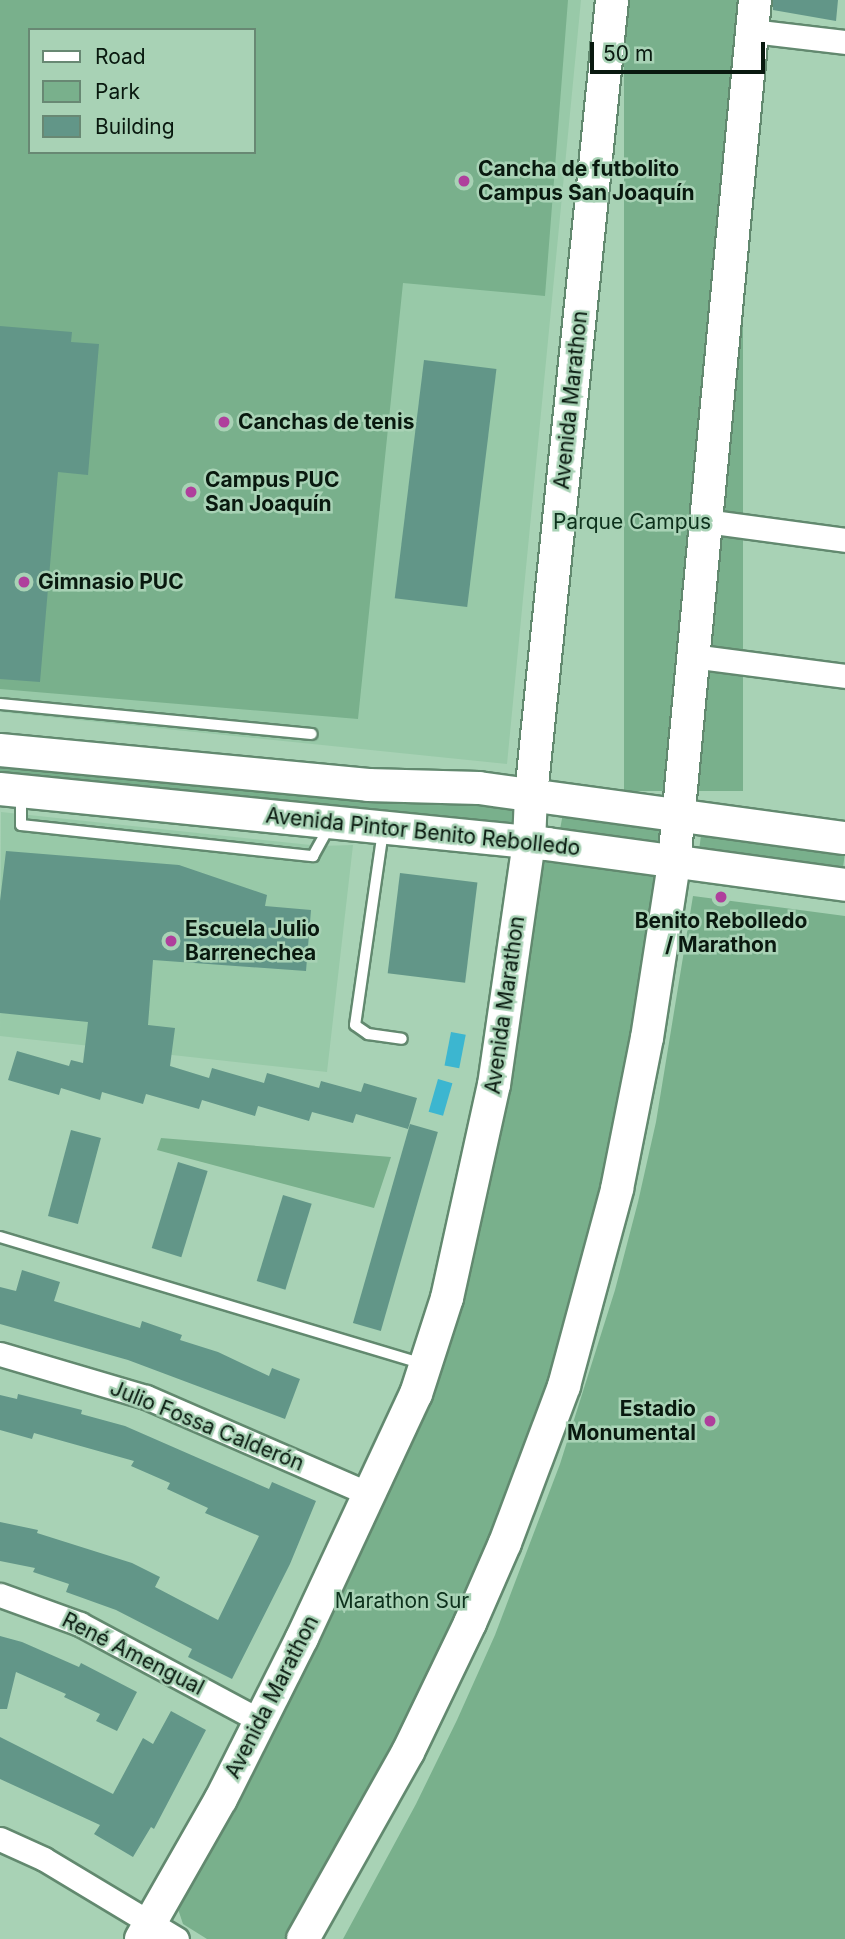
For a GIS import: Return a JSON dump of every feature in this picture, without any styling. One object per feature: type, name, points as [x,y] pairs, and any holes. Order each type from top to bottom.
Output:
[{"type":"main road","name":"Avenida Marathon","points":[[146,1931],[261,1721],[371,1495],[426,1365],[450,1284],[485,1133],[529,842],[531,795],[612,0]]},
{"type":"main road","points":[[303,1939],[408,1752],[505,1543],[564,1385],[597,1269],[635,1110],[674,863],[754,15]]},
{"type":"main road","name":"Avenida Pintor Benito Rebolledo","points":[[0,750],[348,783],[479,788],[845,838]]},
{"type":"main road","name":"Avenida Pintor Benito Rebolledo","points":[[11,790],[529,842],[845,885]]},
{"type":"street","points":[[754,15],[845,42]]},
{"type":"street","points":[[705,521],[845,540]]},
{"type":"street","points":[[692,656],[845,676]]},
{"type":"street","name":"Julio Fossa Calderón","points":[[0,1354],[146,1397],[371,1495]]},
{"type":"street","name":"René Amengual","points":[[0,1595],[80,1625],[261,1721]]},
{"type":"street","points":[[0,1839],[44,1859],[146,1931],[177,1939]]},
{"type":"lane","points":[[0,704],[312,734]]},
{"type":"lane","points":[[383,826],[355,1025],[368,1034],[402,1039]]},
{"type":"lane","points":[[0,1237],[426,1365]]},
{"type":"shaded area","name":"Campus PUC San Joaquín","points":[[0,0],[581,0],[507,764],[0,712]]},
{"type":"shaded area","name":"Escuela Julio Barrenechea","points":[[1,812],[320,846],[353,845],[327,1072],[0,1036]]},
{"type":"green space","name":"Campus PUC San Joaquín","points":[[0,0],[568,0],[545,296],[403,283],[358,719],[0,689]]},
{"type":"green space","name":"Parque Campus","points":[[624,0],[743,0],[743,791],[624,791]]},
{"type":"green space","points":[[0,761],[519,805],[521,826],[0,779]]},
{"type":"green space","points":[[563,813],[661,825],[664,832],[658,848],[559,835]]},
{"type":"green space","points":[[701,835],[845,853],[843,871],[699,853]]},
{"type":"green space","name":"Marathon Sur","points":[[541,854],[653,869],[663,884],[615,1164],[568,1347],[457,1632],[292,1939],[207,1939],[183,1924],[177,1906],[443,1360],[489,1193]]},
{"type":"green space","name":"Estadio Monumental","points":[[693,896],[845,916],[845,1939],[343,1939],[416,1804],[457,1720],[495,1635],[560,1464],[615,1290],[638,1202],[656,1122]]},
{"type":"green space","points":[[161,1138],[391,1157],[374,1208],[157,1150]]},
{"type":"water","points":[[451,1032],[466,1035],[459,1068],[445,1065]]},
{"type":"water","points":[[438,1079],[452,1083],[443,1116],[429,1112]]},
{"type":"building","points":[[773,0],[838,0],[836,21],[773,10]]},
{"type":"building","name":"Gimnasio PUC","points":[[0,326],[72,332],[71,342],[99,344],[88,475],[58,472],[40,682],[0,679]]},
{"type":"building","points":[[424,360],[496,369],[467,607],[395,598]]},
{"type":"building","points":[[6,851],[179,865],[267,895],[265,906],[311,910],[306,971],[153,960],[148,1025],[175,1028],[170,1066],[209,1078],[212,1068],[264,1083],[267,1073],[319,1088],[321,1081],[361,1092],[364,1083],[417,1098],[408,1129],[356,1114],[353,1123],[312,1112],[309,1121],[258,1106],[255,1116],[202,1100],[199,1109],[146,1094],[143,1104],[102,1092],[100,1100],[61,1088],[59,1095],[8,1080],[17,1051],[69,1066],[71,1060],[83,1063],[88,1022],[0,1013],[0,901]]},
{"type":"building","points":[[400,873],[477,883],[465,983],[388,973]]},
{"type":"building","points":[[410,1124],[438,1132],[381,1331],[353,1323]]},
{"type":"building","points":[[71,1130],[101,1138],[78,1224],[48,1216]]},
{"type":"building","points":[[178,1162],[208,1171],[181,1257],[152,1248]]},
{"type":"building","points":[[283,1195],[312,1204],[285,1290],[257,1281]]},
{"type":"building","points":[[22,1270],[60,1282],[54,1301],[140,1328],[142,1321],[182,1335],[180,1340],[218,1352],[269,1376],[272,1368],[300,1379],[285,1419],[128,1360],[0,1324],[0,1287],[16,1291]]},
{"type":"building","points":[[18,1394],[82,1410],[81,1414],[125,1426],[269,1489],[272,1482],[316,1501],[290,1564],[232,1679],[188,1657],[192,1649],[116,1610],[66,1592],[69,1584],[33,1572],[35,1568],[0,1561],[0,1522],[38,1530],[37,1533],[132,1563],[160,1577],[155,1587],[218,1620],[259,1536],[205,1513],[208,1508],[167,1489],[170,1483],[131,1466],[134,1461],[34,1433],[32,1439],[0,1430],[0,1395],[17,1399]]},
{"type":"building","points":[[0,1636],[22,1642],[79,1667],[81,1663],[137,1692],[117,1731],[96,1721],[100,1714],[64,1697],[66,1694],[16,1672],[7,1709],[0,1709]]},
{"type":"building","points":[[171,1711],[206,1730],[154,1829],[151,1827],[133,1857],[94,1834],[100,1825],[0,1779],[0,1737],[113,1794],[143,1738],[153,1744]]},
{"type":"place","name":"Cancha de futbolito Campus San Joaquín","points":[[464,181]]},
{"type":"place","name":"Canchas de tenis","points":[[224,422]]},
{"type":"place","name":"Campus PUC San Joaquín","points":[[191,492]]},
{"type":"place","name":"Gimnasio PUC","points":[[24,582]]},
{"type":"place","name":"Benito Rebolledo / Marathon","points":[[721,897]]},
{"type":"place","name":"Escuela Julio Barrenechea","points":[[171,941]]},
{"type":"place","name":"Estadio Monumental","points":[[710,1421]]}]
